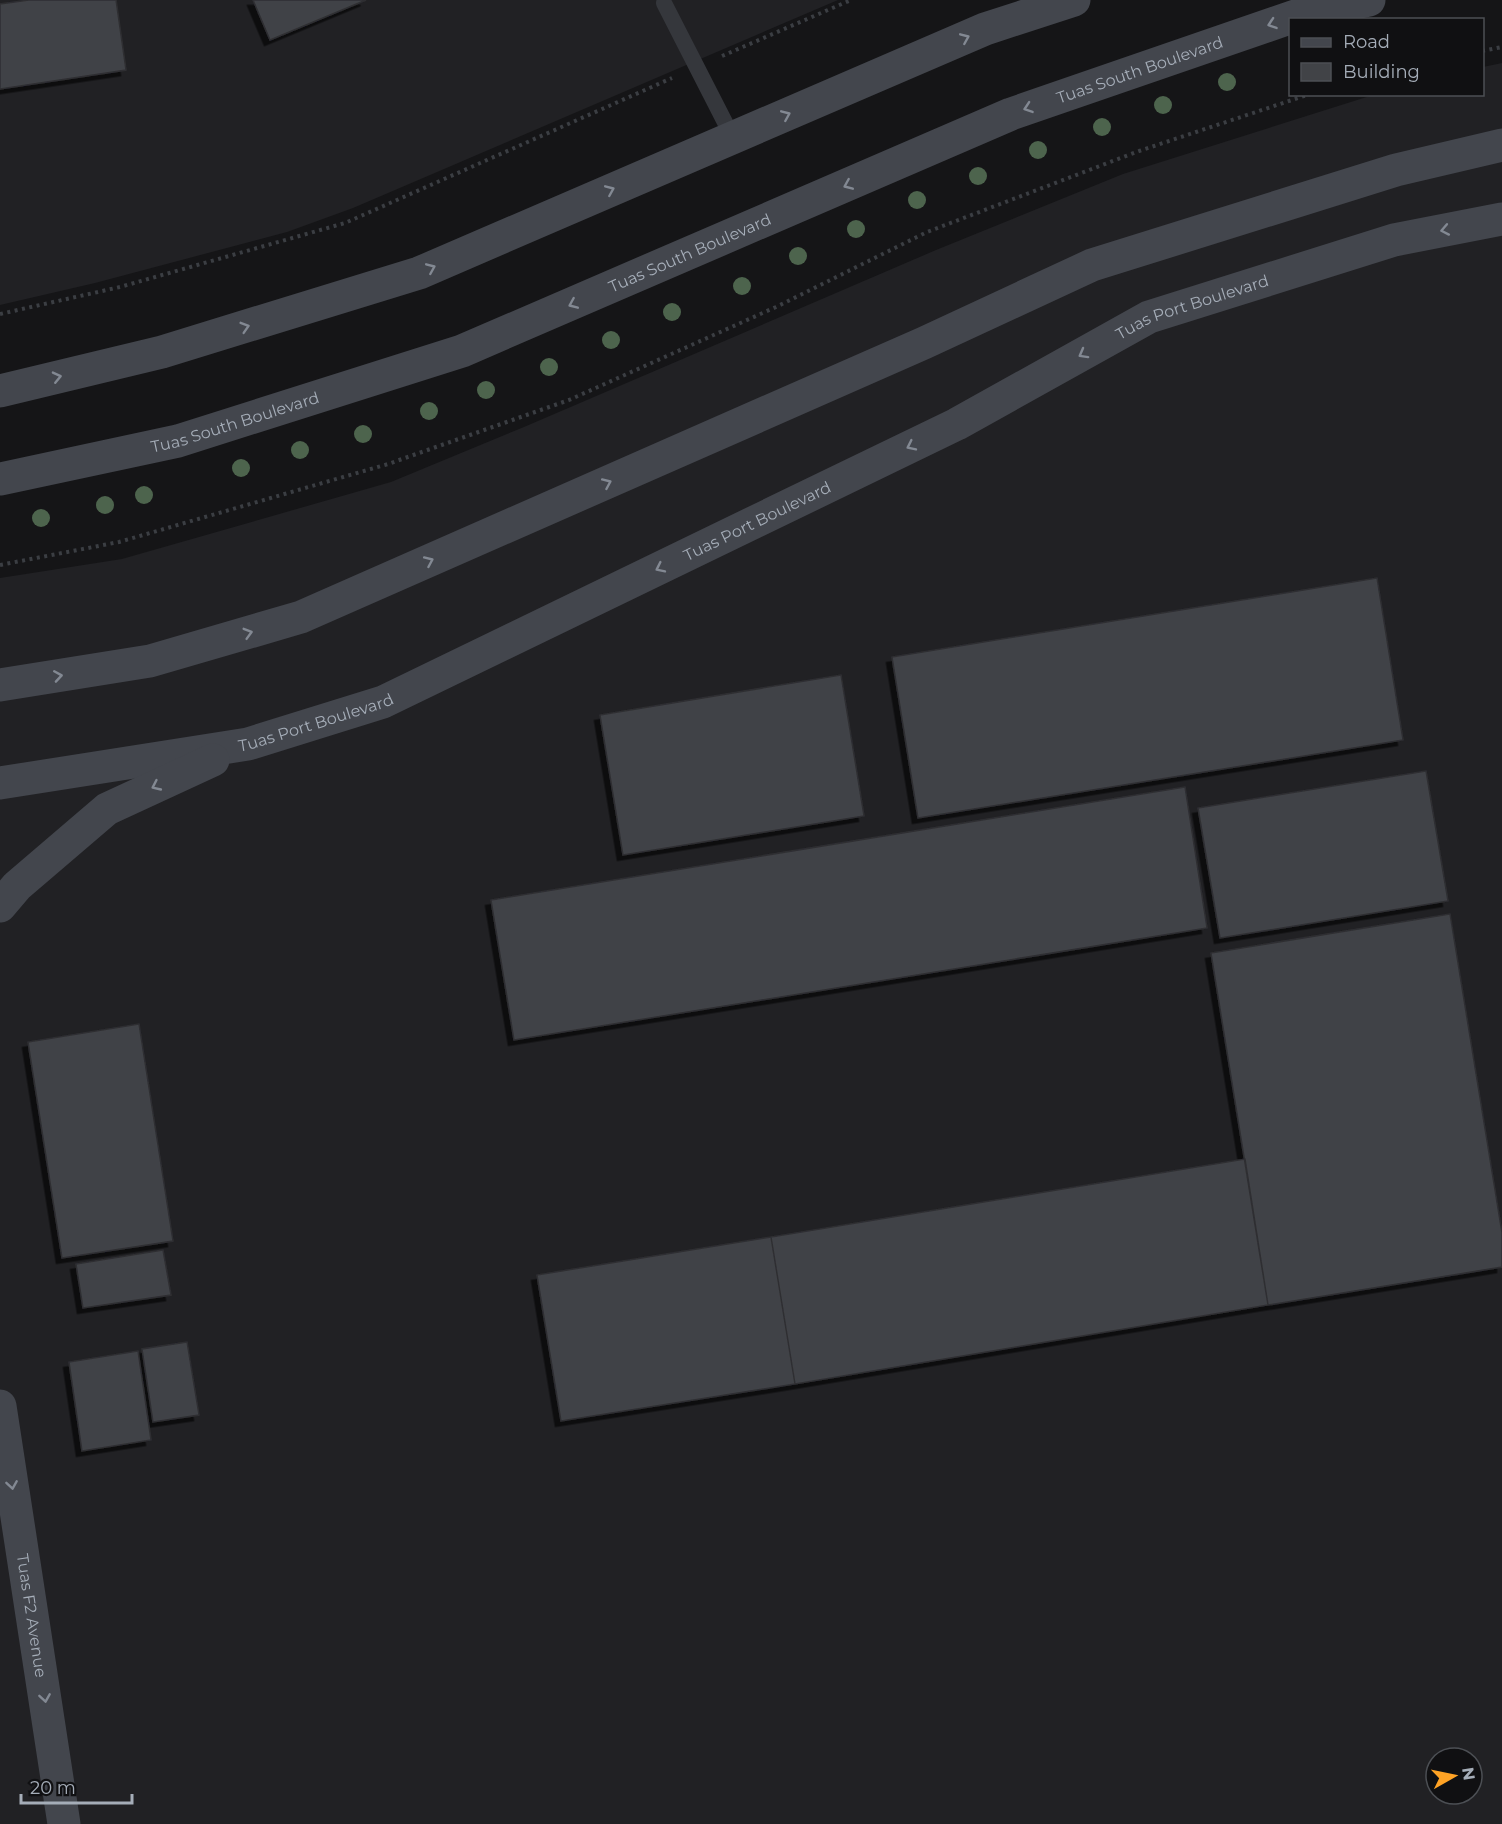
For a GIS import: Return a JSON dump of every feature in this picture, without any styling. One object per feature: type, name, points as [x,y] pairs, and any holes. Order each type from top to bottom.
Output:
[{"type":"street","points":[[0,391],[162,352],[419,273],[985,29],[1074,0]]},
{"type":"street","name":"Tuas South Boulevard","points":[[1289,18],[1369,0]]},
{"type":"street","name":"Tuas South Boulevard","points":[[0,479],[178,441],[462,351],[1011,114],[1289,18]]},
{"type":"street","points":[[0,684],[150,662],[301,617],[924,344],[1092,265],[1395,170],[1502,145]]},
{"type":"street","name":"Tuas Port Boulevard","points":[[0,783],[248,744],[383,702],[957,424],[1149,317],[1394,240],[1502,219]]},
{"type":"street","points":[[0,906],[17,886],[107,809],[248,744]]},
{"type":"street","name":"Tuas F2 Avenue","points":[[0,1406],[64,1824]]},
{"type":"lane","points":[[664,3],[733,138]]},
{"type":"path","points":[[0,314],[120,287],[345,223],[851,0]]},
{"type":"path","points":[[1484,51],[1502,48]]},
{"type":"path","points":[[0,566],[119,542],[388,464],[569,400],[776,307],[927,232],[1138,151],[1304,96]]},
{"type":"shaded area","points":[[0,0],[838,0],[353,208],[287,232],[95,283],[0,305]]},
{"type":"shaded area","points":[[1502,63],[1502,1824],[0,1824],[0,578],[122,559],[391,482],[936,250],[1123,174],[1370,96],[1484,96],[1484,67]]},
{"type":"building","points":[[29,0],[116,0],[126,70],[0,89],[0,4]]},
{"type":"building","points":[[253,0],[366,0],[270,40]]},
{"type":"building","points":[[1377,578],[1403,740],[918,818],[892,657]]},
{"type":"building","points":[[841,675],[864,816],[623,855],[600,715]]},
{"type":"building","points":[[1426,771],[1448,901],[1220,938],[1198,808]]},
{"type":"building","points":[[1185,787],[1207,928],[514,1040],[491,900]]},
{"type":"building","points":[[1450,914],[1502,1233],[1502,1267],[1268,1305],[1211,953]]},
{"type":"building","points":[[139,1024],[173,1241],[62,1258],[28,1042]]},
{"type":"building","points":[[1245,1159],[1268,1305],[795,1384],[771,1237]]},
{"type":"building","points":[[771,1237],[795,1384],[561,1421],[537,1275]]},
{"type":"building","points":[[163,1250],[171,1295],[83,1308],[76,1264]]},
{"type":"building","points":[[187,1342],[199,1415],[153,1422],[142,1349]]},
{"type":"building","points":[[138,1351],[151,1440],[82,1451],[69,1362]]}]
